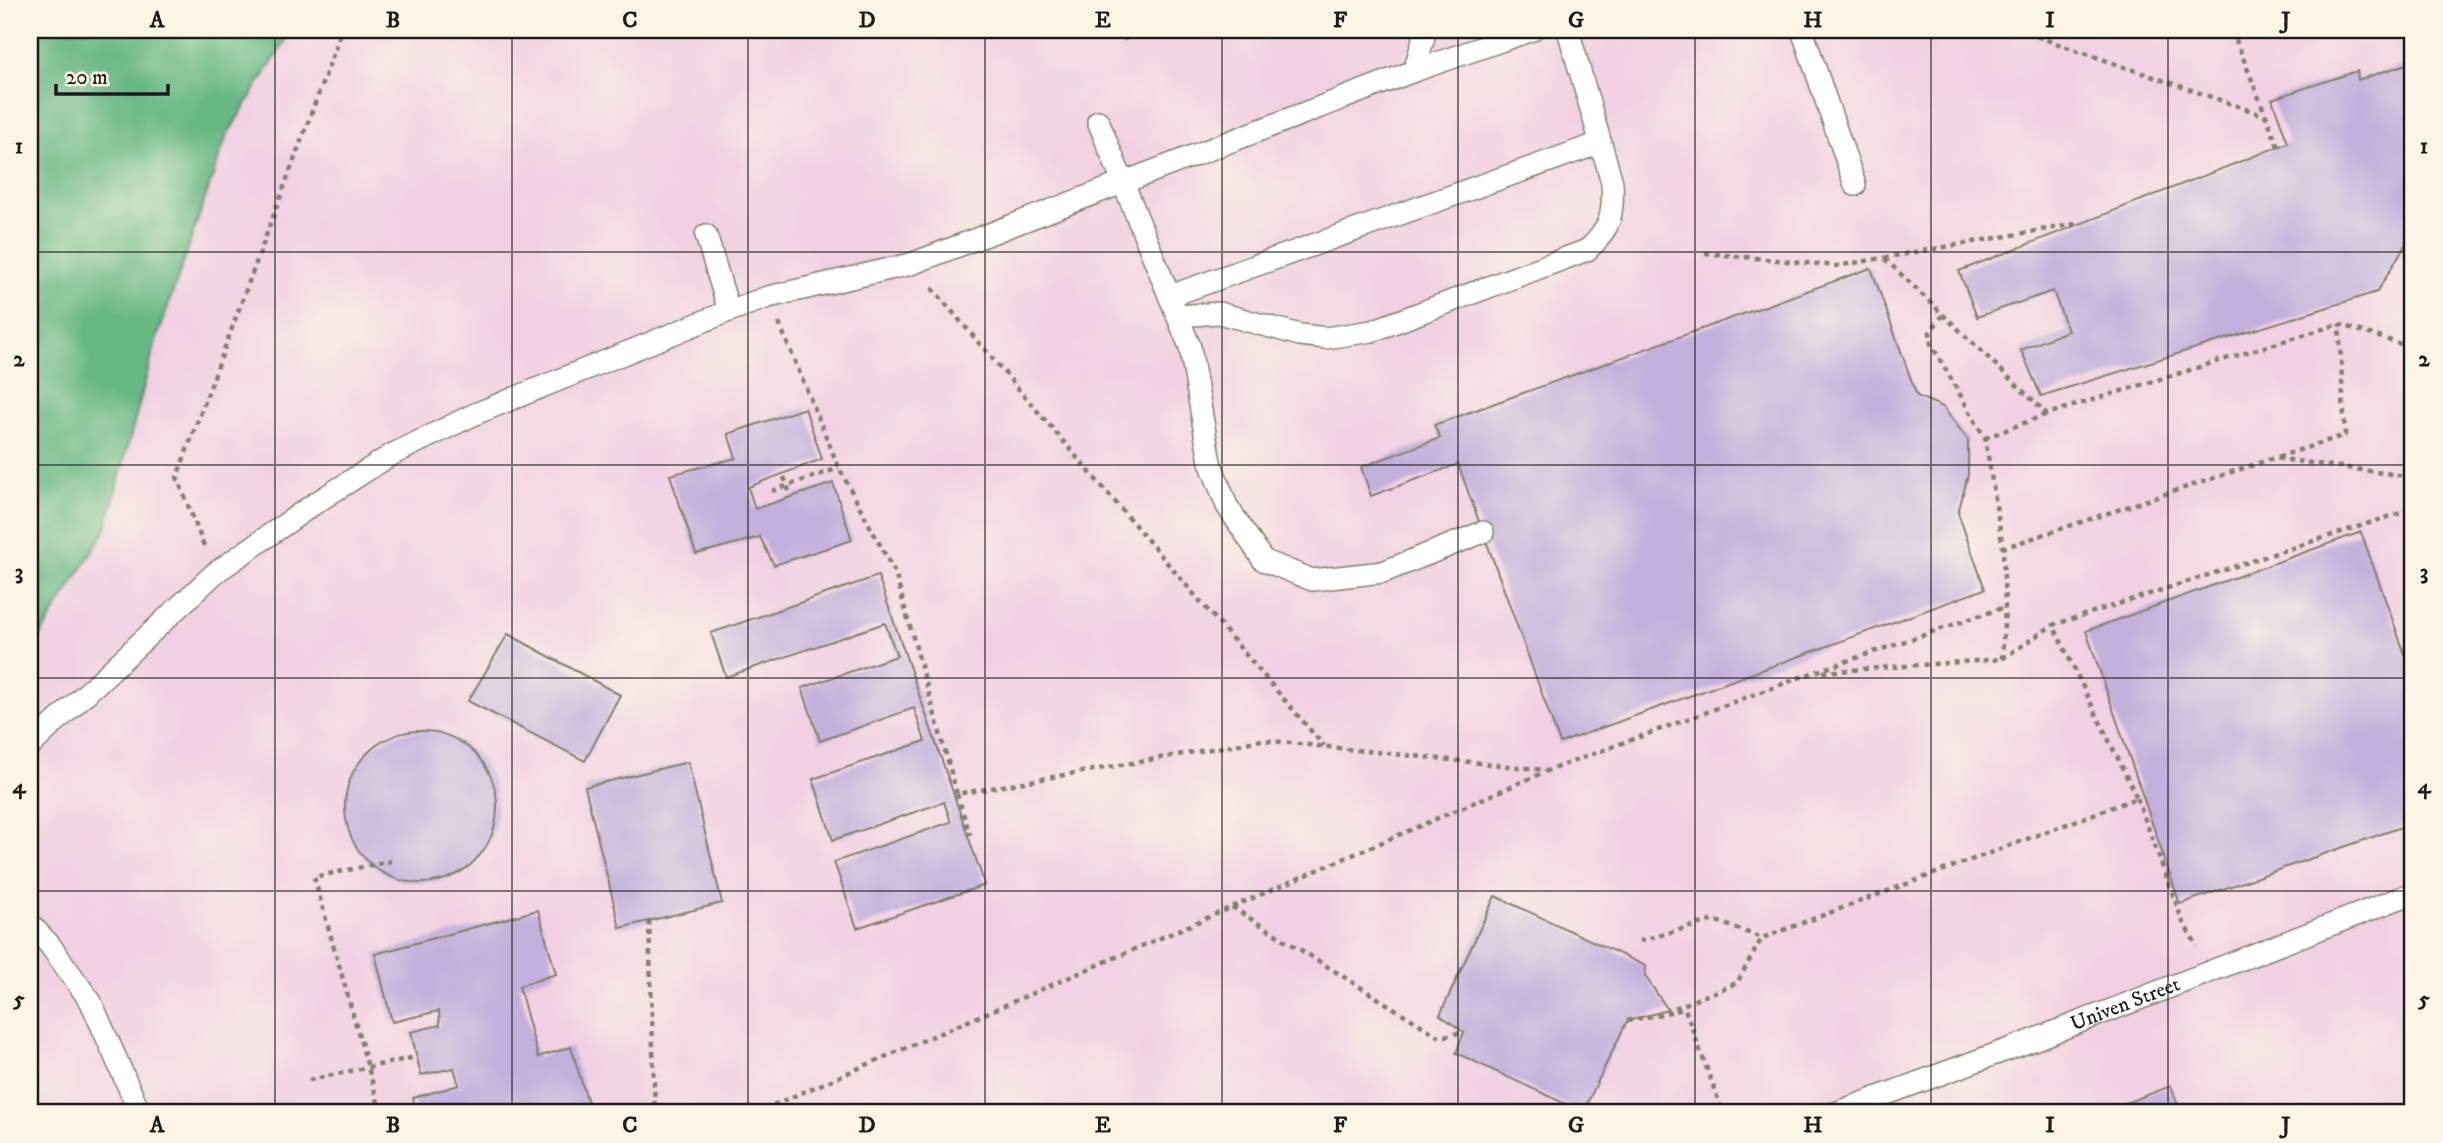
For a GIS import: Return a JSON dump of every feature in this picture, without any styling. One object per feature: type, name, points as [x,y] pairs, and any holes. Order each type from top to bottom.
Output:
[{"type":"lane","points":[[1414,71],[1426,30]]},
{"type":"lane","points":[[30,746],[215,573],[314,504],[391,455],[475,414],[729,311],[768,297],[911,264],[1414,71],[1532,30]]},
{"type":"lane","points":[[1174,306],[1219,313],[1300,335],[1326,338],[1372,331],[1587,250],[1601,238],[1610,218],[1612,182],[1568,30]]},
{"type":"lane","points":[[1802,30],[1855,185]]},
{"type":"lane","points":[[1098,121],[1190,347],[1210,462],[1227,506],[1264,560],[1312,580],[1382,572],[1483,532]]},
{"type":"lane","points":[[1174,306],[1600,143]]},
{"type":"lane","points":[[706,235],[729,311]]},
{"type":"lane","name":"Univen Street","points":[[1835,1113],[2413,893]]},
{"type":"lane","points":[[30,924],[49,944],[91,1002],[140,1113]]},
{"type":"path","points":[[215,573],[177,477],[342,30]]},
{"type":"path","points":[[2018,30],[2266,116]]},
{"type":"path","points":[[2232,30],[2278,146]]},
{"type":"path","points":[[1705,253],[1837,266],[1885,260],[2081,223]]},
{"type":"path","points":[[1885,260],[2048,414]]},
{"type":"path","points":[[911,264],[1324,746]]},
{"type":"path","points":[[768,297],[839,468],[895,573],[970,835]]},
{"type":"path","points":[[1943,315],[1930,332],[1931,344],[1985,438],[2003,548],[2005,607],[2002,659]]},
{"type":"path","points":[[1985,438],[2048,414],[2339,324],[2413,348]]},
{"type":"path","points":[[2003,548],[2345,435],[2339,324]]},
{"type":"path","points":[[2274,458],[2413,477]]},
{"type":"path","points":[[772,491],[839,468]]},
{"type":"path","points":[[784,477],[790,494]]},
{"type":"path","points":[[1815,672],[2002,659],[2053,625],[2413,509]]},
{"type":"path","points":[[755,1113],[1547,771],[1815,672],[2005,607]]},
{"type":"path","points":[[2053,625],[2137,798],[2183,922],[2211,972]]},
{"type":"path","points":[[1811,663],[1815,672]]},
{"type":"path","points":[[957,794],[1262,740],[1547,771]]},
{"type":"path","points":[[1662,1014],[1737,982],[1762,938],[2137,798]]},
{"type":"path","points":[[382,1113],[314,877],[391,861]]},
{"type":"path","points":[[1232,907],[1440,1037],[1464,1032]]},
{"type":"path","points":[[1640,941],[1714,920],[1762,938]]},
{"type":"path","points":[[649,921],[655,1113]]},
{"type":"path","points":[[1627,1021],[1685,1009],[1723,1113]]},
{"type":"path","points":[[309,1080],[416,1056]]},
{"type":"shaded area","points":[[30,30],[2413,30],[2413,1113],[30,1113]]},
{"type":"green space","points":[[30,30],[292,30],[227,135],[156,341],[105,531],[30,652]]},
{"type":"building","points":[[1120,30],[1152,30],[1124,40]]},
{"type":"building","points":[[2413,62],[2413,232],[2377,292],[2041,396],[2021,350],[2068,331],[2053,291],[1977,317],[1959,271],[2288,143],[2272,99],[2357,71],[2358,80]]},
{"type":"building","points":[[1871,268],[1917,396],[1943,407],[1968,440],[1968,475],[1958,513],[1985,589],[1560,743],[1458,464],[1371,496],[1361,467],[1440,438],[1434,425]]},
{"type":"building","points":[[805,408],[822,459],[748,487],[755,509],[833,483],[852,540],[774,565],[760,537],[696,554],[670,475],[736,458],[728,434]]},
{"type":"building","points":[[2361,532],[2413,677],[2413,823],[2180,904],[2086,631]]},
{"type":"building","points":[[878,576],[985,885],[857,928],[834,862],[951,822],[944,802],[833,840],[813,779],[925,741],[914,708],[820,741],[802,688],[897,656],[885,623],[726,677],[711,633]]},
{"type":"building","points":[[508,634],[620,695],[585,761],[468,701]]},
{"type":"building","points":[[421,731],[450,737],[475,753],[491,778],[497,807],[491,836],[475,861],[450,877],[421,883],[392,877],[367,861],[351,836],[345,807],[351,778],[367,753],[392,737]]},
{"type":"building","points":[[688,762],[722,903],[620,928],[585,787]]},
{"type":"building","points":[[1495,896],[1646,966],[1645,976],[1668,1010],[1627,1021],[1583,1112],[1456,1053],[1464,1032],[1440,1015]]},
{"type":"building","points":[[538,910],[556,974],[519,986],[538,1057],[571,1047],[591,1113],[417,1113],[413,1098],[459,1085],[454,1068],[421,1075],[411,1032],[440,1025],[439,1011],[392,1022],[375,954]]},
{"type":"building","points":[[2171,1086],[2181,1113],[2099,1113]]}]
